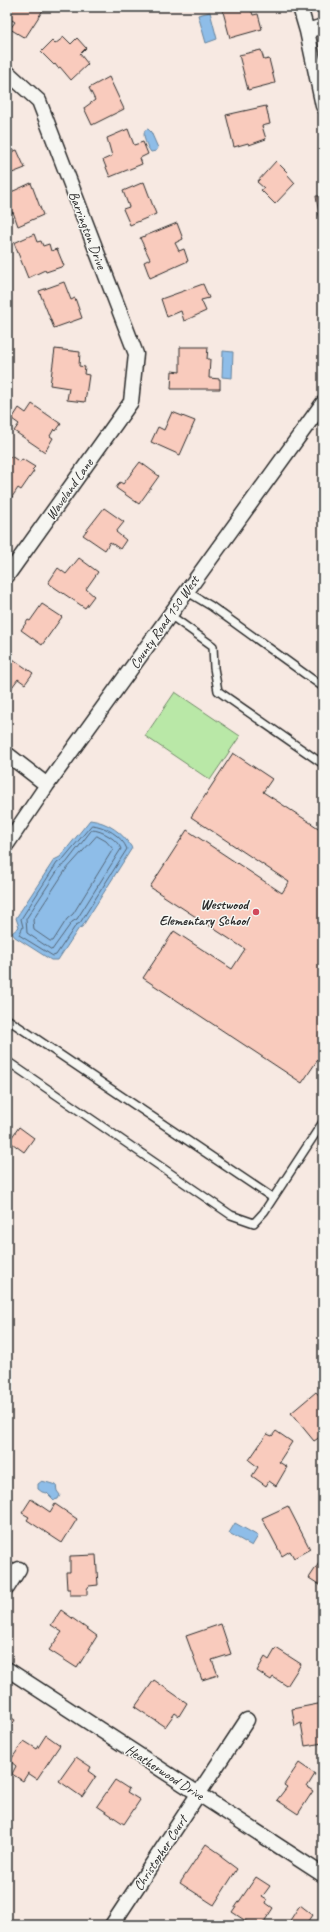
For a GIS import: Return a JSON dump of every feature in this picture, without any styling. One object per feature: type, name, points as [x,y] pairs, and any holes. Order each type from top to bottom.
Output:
[{"type":"street","points":[[300,7],[307,30],[323,106]]},
{"type":"street","points":[[307,30],[323,26]]},
{"type":"street","name":"Barrington Drive","points":[[7,72],[39,101],[136,354],[131,402]]},
{"type":"street","name":"Waveland Lane","points":[[7,576],[131,402]]},
{"type":"street","name":"County Road 150 West","points":[[7,844],[47,785],[186,591],[323,403]]},
{"type":"street","points":[[7,754],[47,785]]},
{"type":"street","points":[[7,1588],[19,1569]]},
{"type":"street","name":"Heatherwood Drive","points":[[7,1669],[323,1875]]},
{"type":"street","name":"Christopher Court","points":[[112,1925],[247,1720]]},
{"type":"lane","points":[[186,591],[211,606],[323,687]]},
{"type":"lane","points":[[170,615],[213,646],[214,668],[218,690],[323,764]]},
{"type":"lane","points":[[7,1019],[273,1198]]},
{"type":"lane","points":[[7,1061],[231,1215],[254,1223],[273,1198],[323,1122]]},
{"type":"green space","points":[[175,692],[240,736],[210,780],[145,736]]},
{"type":"water","points":[[210,12],[217,39],[206,43],[198,15]]},
{"type":"water","points":[[148,129],[151,132],[158,148],[156,151],[151,152],[145,141],[144,132]]},
{"type":"water","points":[[223,351],[233,352],[232,378],[222,377]]},
{"type":"water","points":[[90,820],[103,823],[120,833],[132,848],[82,927],[79,928],[58,960],[51,960],[15,937],[12,933],[19,927],[16,918],[54,860],[60,857]]},
{"type":"water","points":[[42,1481],[56,1485],[57,1491],[60,1495],[58,1499],[54,1500],[47,1493],[38,1489],[38,1484]]},
{"type":"water","points":[[235,1523],[258,1536],[252,1546],[229,1533]]},
{"type":"building","points":[[9,7],[45,7],[25,38],[10,29],[15,22],[12,20],[10,23],[7,21],[7,10]]},
{"type":"building","points":[[250,7],[253,15],[258,14],[262,29],[230,38],[222,8]]},
{"type":"building","points":[[64,37],[71,44],[77,38],[86,48],[80,54],[88,64],[71,80],[60,67],[58,68],[55,64],[54,65],[41,52],[52,41],[55,44]]},
{"type":"building","points":[[261,50],[264,60],[269,59],[275,83],[248,90],[239,55]]},
{"type":"building","points":[[109,77],[124,109],[92,125],[84,108],[95,100],[89,88]]},
{"type":"building","points":[[266,106],[270,124],[262,126],[266,139],[249,145],[248,143],[234,147],[226,115]]},
{"type":"building","points":[[128,129],[134,145],[143,142],[148,154],[140,158],[142,164],[110,177],[103,160],[112,156],[107,138]]},
{"type":"building","points":[[17,150],[25,168],[7,175],[7,154]]},
{"type":"building","points":[[276,161],[288,173],[287,174],[295,183],[275,204],[261,190],[264,188],[257,182]]},
{"type":"building","points":[[144,182],[156,214],[130,225],[123,209],[129,207],[123,191]]},
{"type":"building","points":[[31,183],[43,215],[18,226],[13,212],[7,215],[7,194]]},
{"type":"building","points":[[316,196],[323,196],[323,221],[320,221]]},
{"type":"building","points":[[177,223],[183,239],[175,243],[179,251],[184,249],[188,261],[150,278],[144,262],[150,259],[140,238]]},
{"type":"building","points":[[34,234],[37,242],[41,241],[43,246],[49,244],[51,251],[57,249],[64,266],[46,272],[45,270],[28,278],[14,243]]},
{"type":"building","points":[[64,282],[71,300],[75,298],[82,318],[54,328],[39,291]]},
{"type":"building","points":[[203,284],[209,298],[201,300],[206,311],[184,321],[181,311],[167,317],[161,299]]},
{"type":"building","points":[[180,347],[208,347],[207,359],[210,359],[209,378],[220,379],[220,389],[171,389],[172,371],[180,372]]},
{"type":"building","points":[[55,349],[80,352],[79,366],[85,367],[84,374],[89,375],[85,402],[67,400],[69,388],[50,385]]},
{"type":"building","points":[[32,404],[61,424],[56,431],[54,429],[50,436],[53,438],[45,452],[14,431],[19,424],[12,419],[19,408],[26,413]]},
{"type":"building","points":[[172,412],[195,421],[180,455],[151,442],[158,427],[164,430]]},
{"type":"building","points":[[11,456],[20,462],[22,459],[35,467],[32,470],[34,471],[21,490],[18,488],[12,497],[7,494],[7,461]]},
{"type":"building","points":[[140,462],[159,476],[139,504],[116,488],[120,482],[123,484]]},
{"type":"building","points":[[104,508],[124,522],[116,532],[126,540],[120,549],[110,542],[105,550],[83,535]]},
{"type":"building","points":[[79,558],[98,572],[86,589],[94,596],[85,608],[48,583],[58,568],[66,574]]},
{"type":"building","points":[[42,604],[62,617],[42,645],[21,630],[28,620],[30,621]]},
{"type":"building","points":[[7,655],[33,673],[25,684],[18,679],[7,694]]},
{"type":"building","name":"Westwood Elementary School","points":[[233,753],[272,779],[263,792],[323,831],[323,1052],[302,1083],[143,978],[174,931],[232,969],[245,949],[150,887],[187,830],[282,893],[289,882],[191,817]]},
{"type":"building","points":[[19,1127],[34,1138],[24,1152],[9,1141]]},
{"type":"building","points":[[316,1392],[323,1400],[323,1435],[314,1441],[291,1413]]},
{"type":"building","points":[[276,1431],[292,1442],[279,1462],[287,1467],[276,1486],[269,1481],[266,1486],[252,1476],[258,1467],[249,1460],[267,1434],[272,1436]]},
{"type":"building","points":[[31,1499],[50,1512],[55,1504],[77,1519],[62,1543],[27,1520],[29,1517],[22,1513]]},
{"type":"building","points":[[288,1506],[310,1549],[294,1558],[290,1551],[282,1556],[262,1518]]},
{"type":"building","points":[[96,1555],[98,1585],[89,1586],[87,1589],[87,1595],[70,1595],[70,1589],[67,1589],[66,1572],[70,1572],[70,1556]]},
{"type":"building","points":[[323,1557],[323,1587],[309,1578]]},
{"type":"building","points":[[61,1610],[97,1636],[77,1668],[49,1650],[62,1632],[51,1625]]},
{"type":"building","points":[[221,1624],[231,1654],[212,1660],[218,1675],[202,1680],[186,1636]]},
{"type":"building","points":[[276,1648],[301,1664],[287,1686],[273,1677],[271,1680],[257,1671],[265,1657],[269,1660]]},
{"type":"building","points":[[154,1680],[187,1703],[179,1716],[175,1713],[165,1727],[135,1707]]},
{"type":"building","points":[[323,1703],[323,1743],[305,1746],[301,1723],[295,1726],[292,1709]]},
{"type":"building","points":[[7,1715],[15,1720],[7,1733]]},
{"type":"building","points":[[46,1735],[60,1745],[37,1779],[28,1773],[23,1781],[12,1774],[16,1766],[10,1761],[24,1741],[37,1749]]},
{"type":"building","points":[[76,1757],[91,1767],[89,1771],[96,1776],[82,1797],[59,1781]]},
{"type":"building","points":[[299,1763],[315,1774],[307,1787],[313,1791],[298,1814],[277,1800],[287,1787],[284,1785]]},
{"type":"building","points":[[115,1780],[129,1789],[127,1792],[140,1800],[124,1824],[97,1806]]},
{"type":"building","points":[[206,1844],[222,1855],[221,1857],[237,1869],[214,1905],[180,1883]]},
{"type":"building","points":[[256,1877],[270,1886],[262,1897],[267,1900],[266,1903],[273,1908],[262,1925],[252,1925],[232,1912]]},
{"type":"building","points":[[300,1905],[313,1915],[307,1924],[310,1925],[287,1925]]},
{"type":"place","name":"Westwood Elementary School","points":[[256,912]]}]
